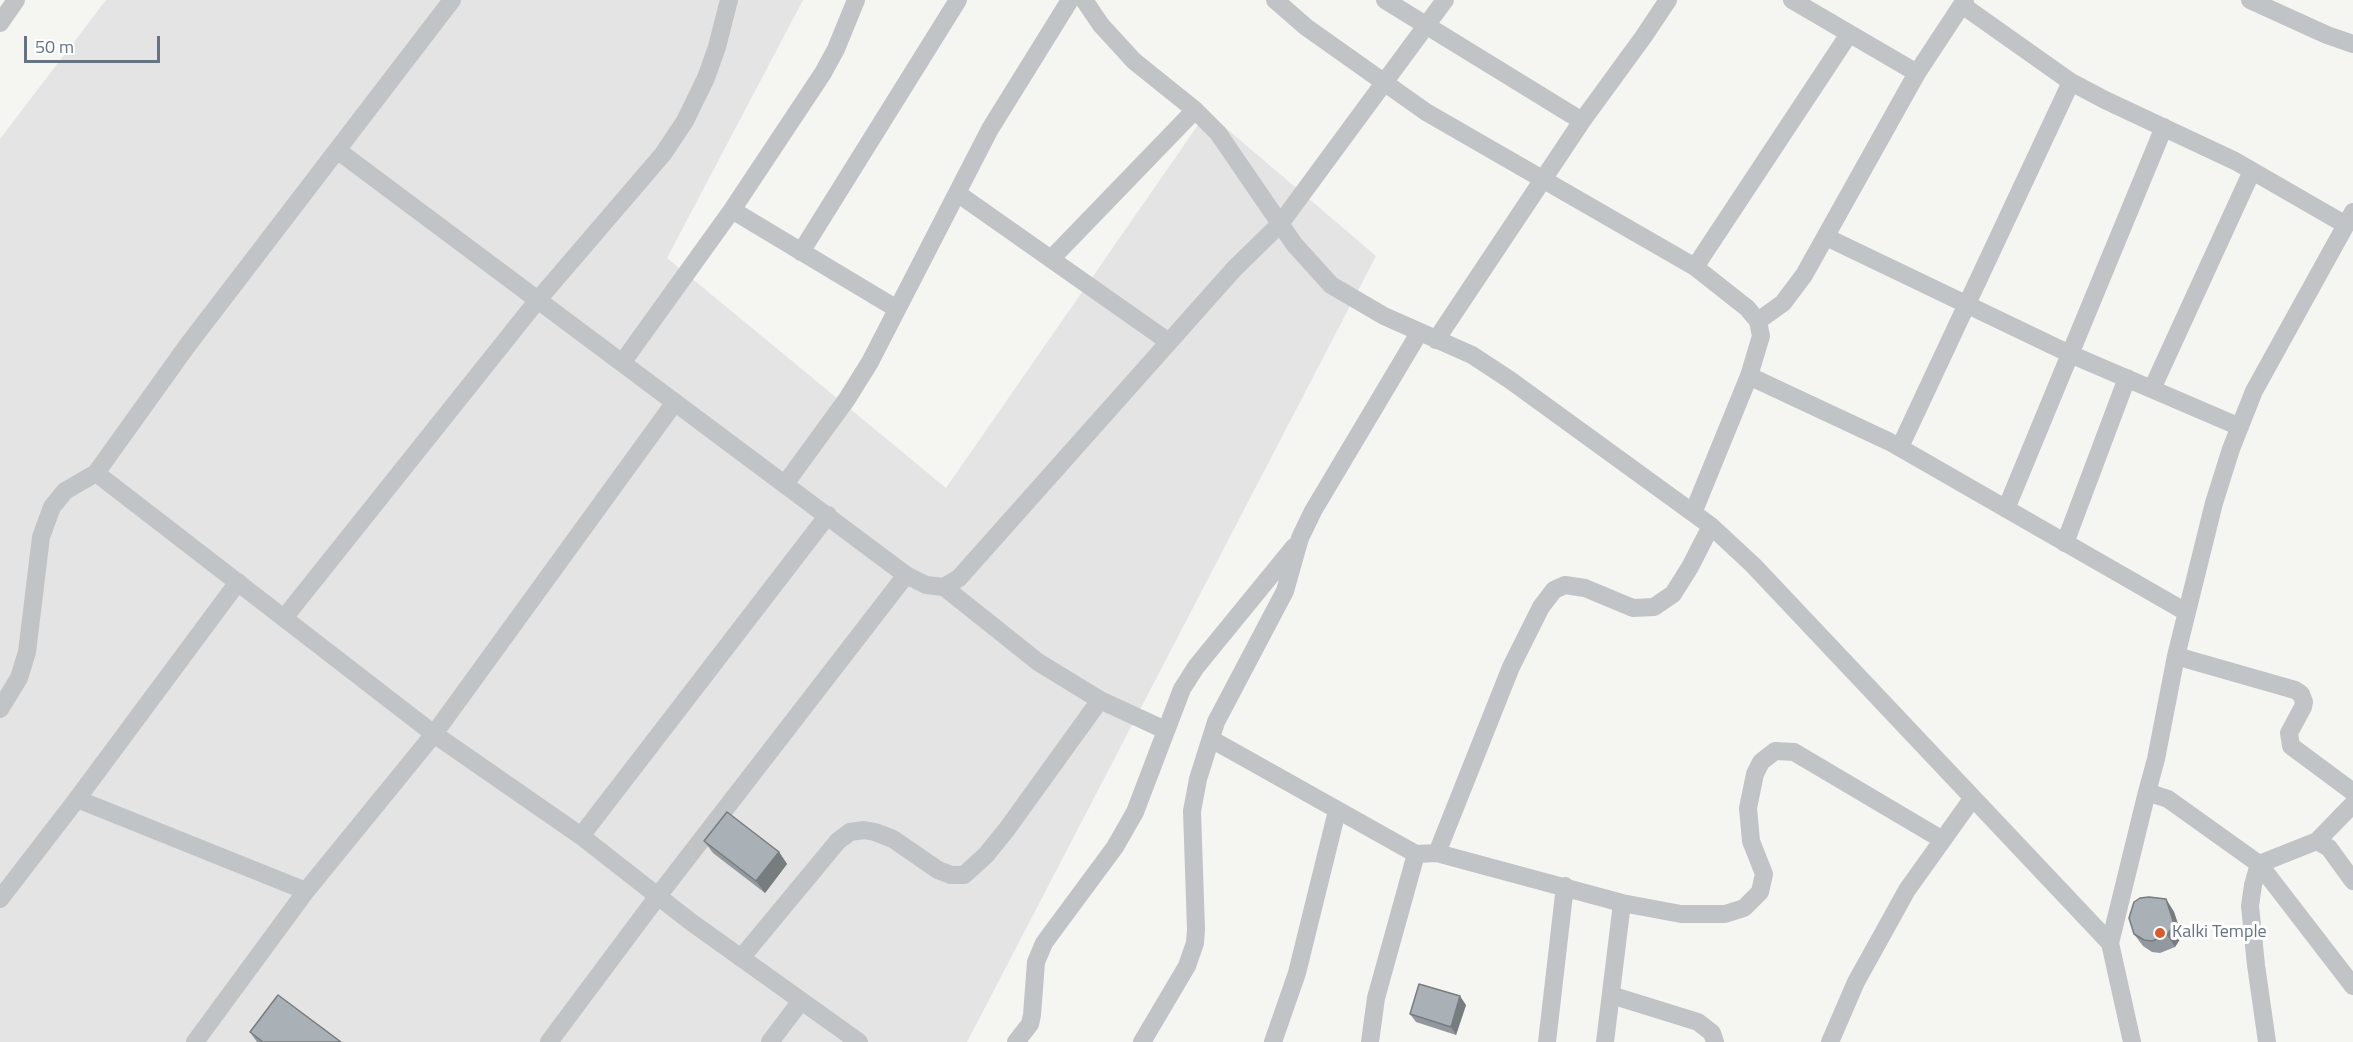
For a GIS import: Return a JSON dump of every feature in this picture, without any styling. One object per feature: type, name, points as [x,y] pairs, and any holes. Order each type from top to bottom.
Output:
[{"type":"street","points":[[0,23],[16,0]]},
{"type":"street","points":[[0,709],[19,678],[27,652],[41,537],[52,507],[65,490],[96,473],[187,346],[452,0]]},
{"type":"street","points":[[284,618],[537,301],[663,154],[685,121],[706,78],[729,0]]},
{"type":"street","points":[[622,363],[732,210],[823,73],[840,40],[856,0]]},
{"type":"street","points":[[801,252],[958,0]]},
{"type":"street","points":[[785,484],[847,399],[870,362],[990,129],[1070,0]]},
{"type":"street","points":[[1084,0],[1101,25],[1134,61],[1195,110],[1218,133],[1294,244],[1331,285],[1356,301],[1427,337],[1472,355],[1711,526],[1754,565],[2110,943]]},
{"type":"street","points":[[1275,0],[1306,27],[1426,112],[1695,267],[1747,309],[1758,321],[1761,336],[1749,376],[1693,513]]},
{"type":"street","points":[[1385,0],[1582,120]]},
{"type":"street","points":[[944,587],[959,578],[1234,269],[1280,224],[1445,0]]},
{"type":"street","points":[[1142,1042],[1187,966],[1195,943],[1192,811],[1198,779],[1224,707],[1285,591],[1300,538],[1312,511],[1427,337],[1543,179],[1582,120],[1668,0]]},
{"type":"street","points":[[1792,0],[1917,74]]},
{"type":"street","points":[[2250,0],[2327,35],[2353,44]]},
{"type":"street","points":[[1758,321],[1783,303],[1792,291],[1826,237],[1917,74],[1963,2],[2071,82],[2349,218],[2254,391],[2214,503],[2176,656],[2157,759],[2146,792],[2110,943],[2132,1042]]},
{"type":"street","points":[[1695,267],[1850,34]]},
{"type":"street","points":[[1900,447],[2071,82]]},
{"type":"street","points":[[1051,259],[1195,110]]},
{"type":"street","points":[[2006,509],[2164,127]]},
{"type":"street","points":[[337,150],[906,575],[926,585],[944,587],[1038,662],[1100,700],[1165,730]]},
{"type":"street","points":[[2152,389],[2252,171]]},
{"type":"street","points":[[957,193],[1169,342]]},
{"type":"street","points":[[732,210],[897,309]]},
{"type":"street","points":[[1826,237],[2070,354],[2240,427]]},
{"type":"street","points":[[1749,376],[1900,447],[2186,612]]},
{"type":"street","points":[[2065,543],[2127,378]]},
{"type":"street","points":[[195,1042],[306,891],[434,734],[675,402]]},
{"type":"street","points":[[96,473],[434,734],[581,836],[741,958],[859,1042]]},
{"type":"street","points":[[581,836],[828,515]]},
{"type":"street","points":[[1437,853],[1511,667],[1541,607],[1554,590],[1564,585],[1585,588],[1633,608],[1654,608],[1673,594],[1711,526]]},
{"type":"street","points":[[1016,1042],[1030,1024],[1036,962],[1044,943],[1114,847],[1135,812],[1182,688],[1196,667],[1221,639],[1300,538]]},
{"type":"street","points":[[549,1042],[658,896],[906,575]]},
{"type":"street","points":[[0,899],[238,582]]},
{"type":"street","points":[[2176,656],[2295,690],[2301,694],[2304,702],[2289,733],[2291,746],[2353,792]]},
{"type":"street","points":[[741,958],[838,841],[850,832],[864,830],[875,832],[893,839],[938,870],[951,875],[964,875],[986,855],[1008,829],[1100,700]]},
{"type":"street","points":[[1211,739],[1416,854],[1437,853],[1622,903],[1681,914],[1725,914],[1744,908],[1760,891],[1764,874],[1751,841],[1748,808],[1758,768],[1761,762],[1775,751],[1794,752],[1941,839]]},
{"type":"street","points":[[2146,792],[2168,800],[2259,864],[2353,987]]},
{"type":"street","points":[[77,799],[306,891]]},
{"type":"street","points":[[1830,1042],[1867,961],[1907,890],[1941,839],[1972,799]]},
{"type":"street","points":[[2259,864],[2317,841],[2353,804]]},
{"type":"street","points":[[1274,1042],[1297,973],[1337,810]]},
{"type":"street","points":[[2317,841],[2329,848],[2353,881]]},
{"type":"street","points":[[1370,1042],[1376,998],[1416,854]]},
{"type":"street","points":[[2259,864],[2250,906],[2267,1042]]},
{"type":"street","points":[[1547,1042],[1565,886]]},
{"type":"street","points":[[1605,1042],[1622,903]]},
{"type":"street","points":[[1611,995],[1698,1022],[1712,1033],[1715,1042]]},
{"type":"street","points":[[770,1042],[801,1001]]},
{"type":"shaded area","points":[[106,0],[803,0],[667,258],[946,488],[1207,112],[1376,256],[967,1042],[0,1042],[0,139]]},
{"type":"building","points":[[727,812],[779,852],[756,881],[704,841]]},
{"type":"building","points":[[2140,898],[2166,899],[2174,924],[2167,935],[2152,941],[2144,940],[2134,934],[2129,918],[2134,902]]},
{"type":"building","points":[[1419,984],[1460,996],[1451,1027],[1410,1014]]},
{"type":"building","points":[[278,995],[341,1042],[263,1042],[250,1032]]},
{"type":"place","name":"Kalki Temple","points":[[2160,933]]}]
